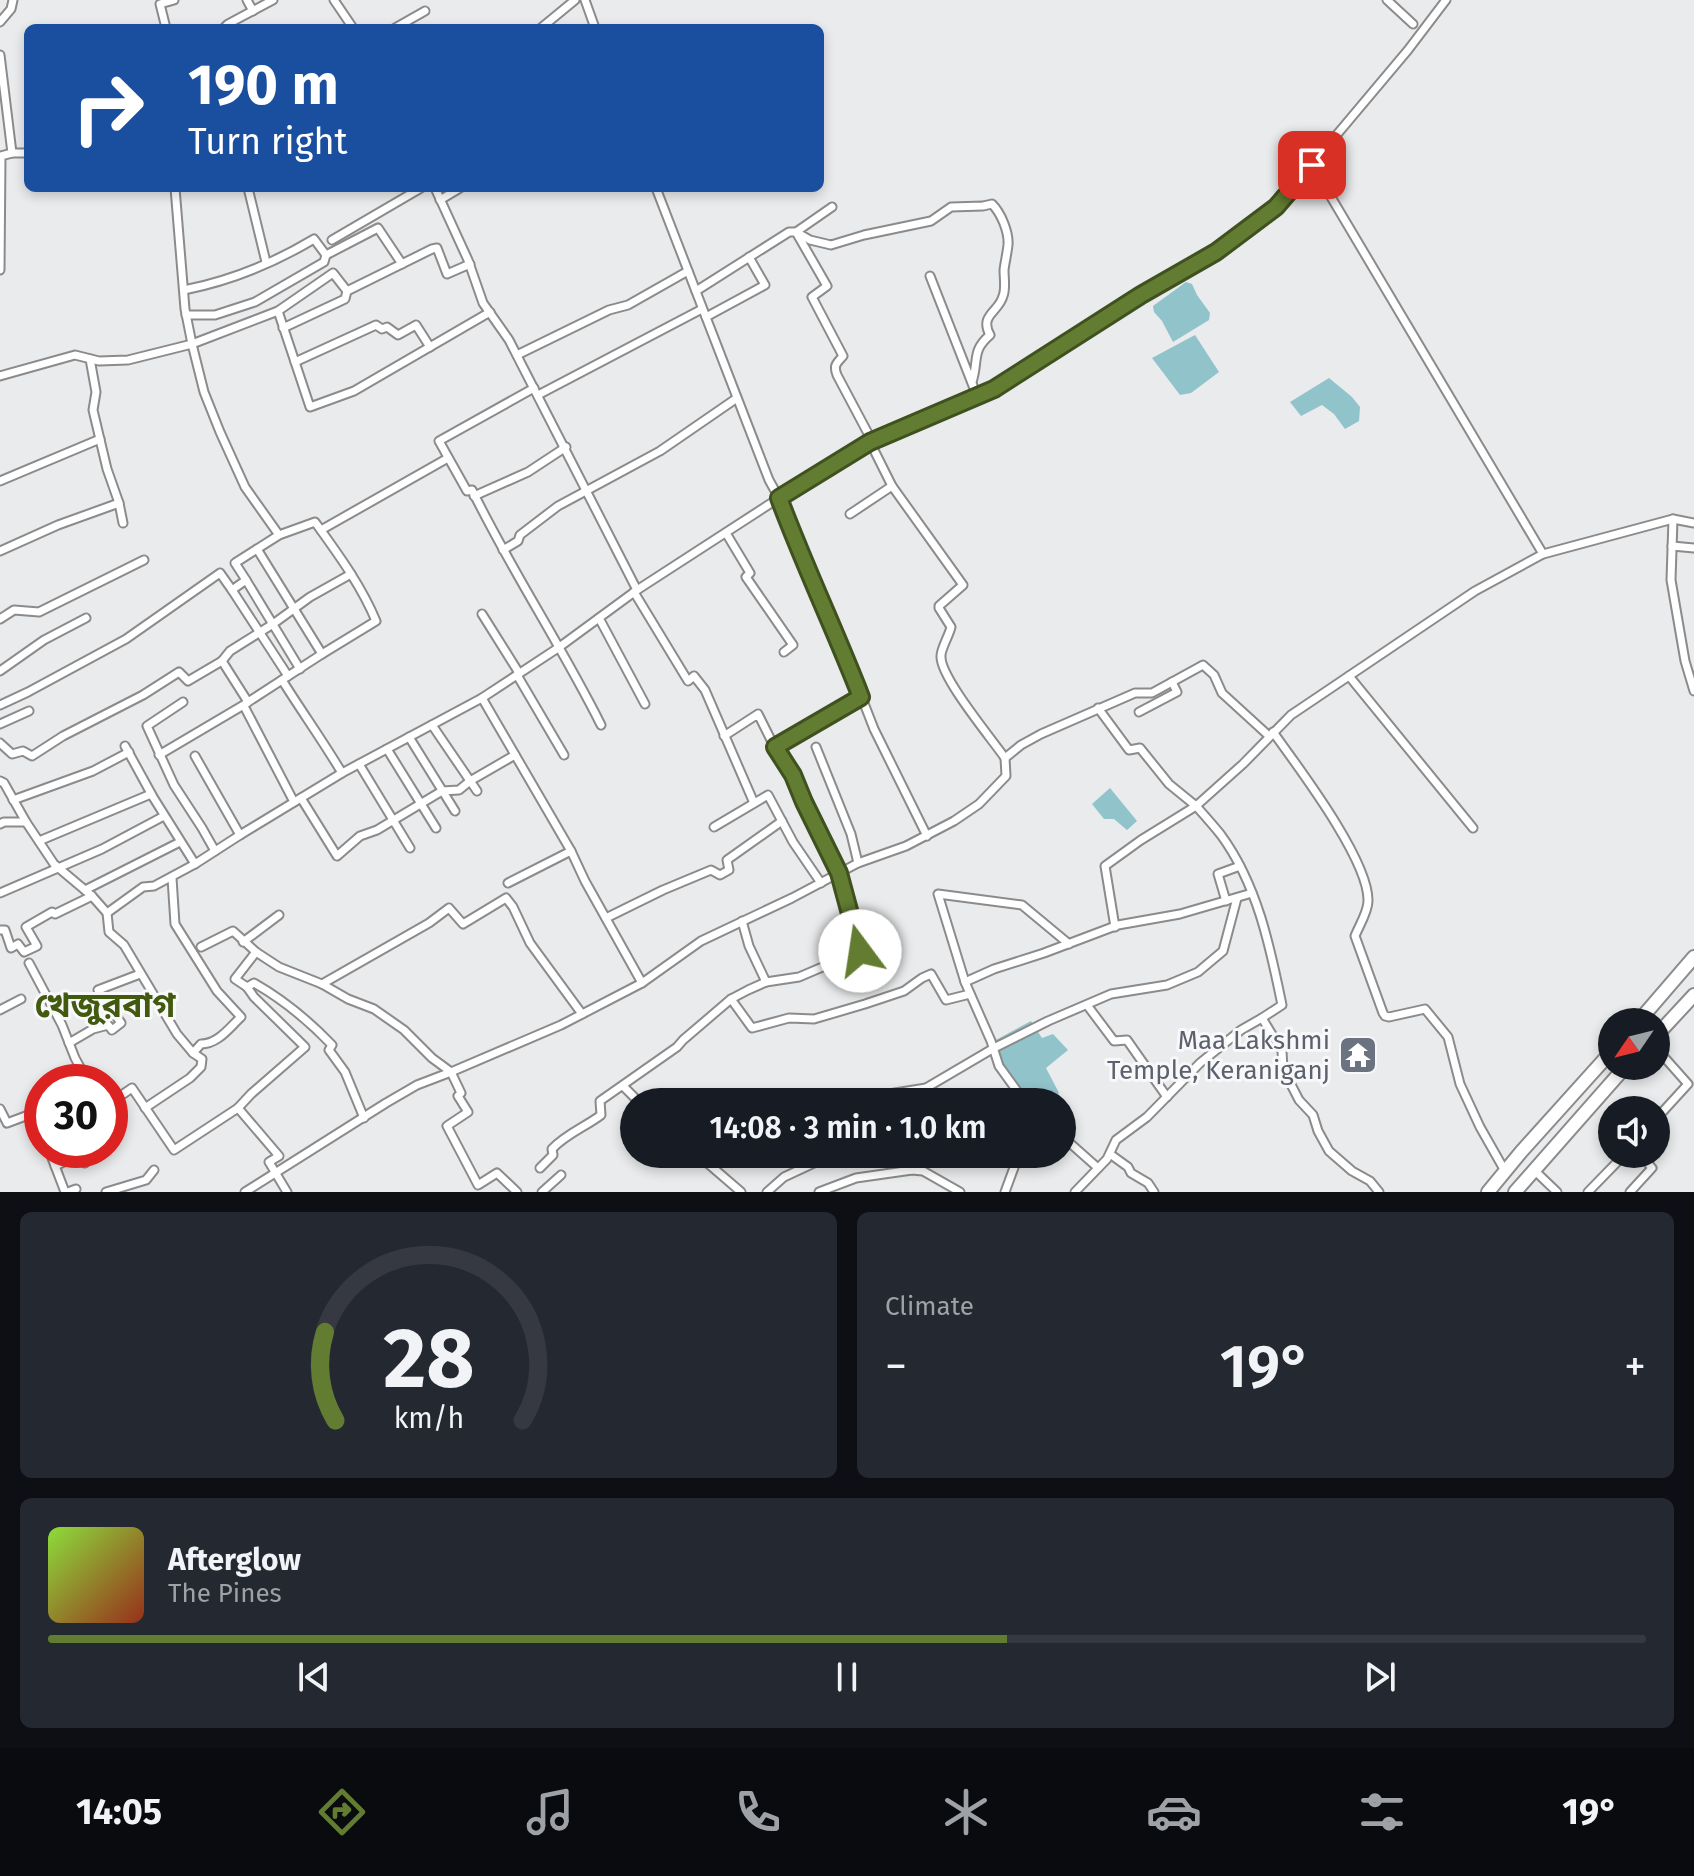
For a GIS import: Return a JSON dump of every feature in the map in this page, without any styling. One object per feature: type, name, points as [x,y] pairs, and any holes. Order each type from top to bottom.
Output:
[{"type":"highway","points":[[1650,1008],[1694,957]]},
{"type":"highway","points":[[1670,1021],[1694,995]]},
{"type":"highway","points":[[1488,1192],[1598,1067]]},
{"type":"highway","points":[[1515,1192],[1614,1080]]},
{"type":"street","points":[[0,22],[11,9],[13,0]]},
{"type":"street","points":[[165,24],[160,4],[174,0]]},
{"type":"street","points":[[247,0],[253,11]]},
{"type":"street","points":[[228,24],[273,0]]},
{"type":"street","points":[[334,0],[350,24]]},
{"type":"street","points":[[546,24],[575,0]]},
{"type":"street","points":[[585,0],[594,24]]},
{"type":"street","points":[[1387,0],[1413,24]]},
{"type":"street","points":[[107,913],[143,887],[172,878],[342,773],[482,698],[636,591],[871,441],[994,389],[1141,295],[1216,252],[1276,207],[1446,0]]},
{"type":"street","points":[[402,24],[425,11]]},
{"type":"street","points":[[0,55],[12,153]]},
{"type":"street","points":[[0,270],[0,156],[24,153]]},
{"type":"street","points":[[1312,165],[1543,554]]},
{"type":"street","points":[[175,192],[186,315],[204,392],[245,487],[279,535]]},
{"type":"street","points":[[249,192],[266,262]]},
{"type":"street","points":[[332,240],[414,192]]},
{"type":"street","points":[[437,192],[470,264],[483,303],[509,340],[566,447],[636,591],[688,681],[694,676],[705,690],[754,803]]},
{"type":"street","points":[[440,200],[453,192]]},
{"type":"street","points":[[658,192],[769,480],[837,634],[880,743],[927,836]]},
{"type":"street","points":[[696,291],[789,232],[831,245],[931,221],[951,207],[992,204],[998,211],[1009,241],[1004,296],[988,317],[986,328],[990,335],[976,349],[976,369],[972,382]]},
{"type":"street","points":[[796,232],[832,207]]},
{"type":"street","points":[[186,315],[215,315],[255,302],[324,262],[326,255],[378,228],[402,264]]},
{"type":"street","points":[[245,1192],[417,1085],[520,1044],[582,1014],[642,983],[701,941],[858,863],[927,836],[979,804],[1006,776],[1005,758],[948,679],[940,657],[951,627],[939,606],[963,585],[892,486],[839,381],[835,368],[843,356],[812,297],[827,286],[796,232]]},
{"type":"street","points":[[184,290],[217,283],[292,252],[314,239],[326,255]]},
{"type":"street","points":[[283,328],[345,299],[347,291],[437,248],[447,274],[470,264]]},
{"type":"street","points":[[601,725],[472,490],[467,491],[439,441],[765,285],[749,257]]},
{"type":"street","points":[[517,355],[609,310],[628,305],[688,271]]},
{"type":"street","points":[[0,376],[75,355],[99,361],[128,360],[192,344],[278,311],[333,273],[347,291]]},
{"type":"street","points":[[930,276],[977,396]]},
{"type":"street","points":[[278,311],[310,407],[354,391],[490,312]]},
{"type":"street","points":[[295,362],[376,325],[382,329],[387,327],[398,335],[416,325],[430,347]]},
{"type":"street","points":[[90,359],[96,392],[93,410],[123,523]]},
{"type":"street","points":[[503,550],[558,506],[660,451],[737,398]]},
{"type":"street","points":[[0,481],[100,439]]},
{"type":"street","points":[[474,496],[528,472],[566,447]]},
{"type":"street","points":[[321,530],[448,458]]},
{"type":"street","points":[[850,514],[892,486]]},
{"type":"street","points":[[0,551],[58,525],[119,503]]},
{"type":"street","points":[[1673,519],[1671,580],[1685,661],[1694,691]]},
{"type":"street","points":[[1115,927],[1105,866],[1117,855],[1196,806],[1291,715],[1475,591],[1543,554],[1673,519],[1694,523]]},
{"type":"street","points":[[159,755],[246,705],[376,621],[351,574],[315,522],[279,535],[235,563],[300,669]]},
{"type":"street","points":[[726,533],[750,573],[746,577],[793,645],[784,652]]},
{"type":"street","points":[[1672,546],[1694,548]]},
{"type":"street","points":[[257,549],[322,654]]},
{"type":"street","points":[[0,619],[14,610],[39,612],[144,560]]},
{"type":"street","points":[[0,705],[126,639],[220,573],[260,633],[306,719],[315,728],[342,773]]},
{"type":"street","points":[[0,743],[12,754],[23,751],[32,756],[179,672],[188,681],[222,661],[230,651],[310,597],[351,574]]},
{"type":"street","points":[[232,590],[246,580]]},
{"type":"street","points":[[482,614],[564,755]]},
{"type":"street","points":[[0,671],[44,640],[86,618]]},
{"type":"street","points":[[599,618],[645,704]]},
{"type":"street","points":[[222,661],[298,800],[337,856],[360,836],[442,791],[459,790],[515,755]]},
{"type":"street","points":[[1005,758],[1021,745],[1098,708],[1135,693],[1152,693],[1203,665],[1214,675],[1222,693],[1271,734],[1310,784],[1356,858],[1369,903],[1355,936],[1383,1013],[1389,1017],[1425,1009],[1448,1037],[1460,1084],[1505,1171]]},
{"type":"street","points":[[1349,676],[1473,828]]},
{"type":"street","points":[[1139,712],[1177,692],[1172,682]]},
{"type":"street","points":[[775,747],[861,697]]},
{"type":"street","points":[[482,698],[571,851],[642,983]]},
{"type":"street","points":[[183,702],[147,726],[174,785],[215,851]]},
{"type":"street","points":[[1075,1192],[1110,1154],[1116,1140],[1147,1117],[1200,1063],[1241,1030],[1282,1005],[1266,929],[1240,866],[1221,835],[1196,806],[1169,784],[1140,748],[1129,750],[1098,708]]},
{"type":"street","points":[[0,724],[29,711]]},
{"type":"street","points":[[540,1168],[553,1155],[552,1149],[560,1141],[601,1115],[600,1101],[677,1047],[731,999],[766,982],[799,977],[860,951],[839,873],[793,775],[758,714],[724,736]]},
{"type":"street","points":[[432,725],[477,791]]},
{"type":"street","points":[[409,737],[455,811]]},
{"type":"street","points":[[816,747],[851,834],[858,863]]},
{"type":"street","points":[[13,800],[93,771],[127,749],[195,864]]},
{"type":"street","points":[[387,749],[436,828]]},
{"type":"street","points":[[195,756],[240,835]]},
{"type":"street","points":[[359,764],[410,848]]},
{"type":"street","points":[[0,781],[58,868],[107,913],[109,932],[124,945],[184,1044],[202,1059],[201,1067],[190,1078],[145,1108]]},
{"type":"street","points":[[39,841],[151,794]]},
{"type":"street","points":[[714,827],[768,795],[793,842],[821,883]]},
{"type":"street","points":[[0,893],[102,849],[164,816]]},
{"type":"street","points":[[606,918],[711,870],[720,875],[729,870],[727,860],[782,821]]},
{"type":"street","points":[[0,824],[26,822]]},
{"type":"street","points":[[85,890],[180,842]]},
{"type":"street","points":[[508,883],[571,851]]},
{"type":"street","points":[[1226,901],[1218,874],[1240,866]]},
{"type":"street","points":[[172,878],[175,924],[217,991],[241,1017],[220,1038],[211,1044],[201,1044],[193,1053]]},
{"type":"street","points":[[965,982],[1115,927],[1180,914],[1252,893]]},
{"type":"street","points":[[1015,1088],[999,1066],[965,982],[938,894],[1022,905],[1069,944]]},
{"type":"street","points":[[0,930],[5,930],[11,948],[18,944],[24,952],[37,946],[26,927],[52,912],[55,914],[92,896]]},
{"type":"street","points":[[322,984],[429,923],[449,908],[463,924],[506,898],[530,943],[582,1014]]},
{"type":"street","points":[[926,1088],[994,1048],[1111,994],[1167,985],[1198,972],[1223,951],[1237,898]]},
{"type":"street","points":[[243,942],[279,915]]},
{"type":"street","points":[[742,921],[749,946],[766,982]]},
{"type":"street","points":[[201,947],[233,931],[243,942],[279,967],[374,1009],[404,1030],[451,1072],[461,1093],[458,1096],[468,1112],[447,1126],[478,1185],[497,1173],[517,1192]]},
{"type":"street","points":[[128,1091],[132,1088],[174,1150],[238,1108],[305,1047],[247,987],[235,979],[256,952]]},
{"type":"street","points":[[29,963],[79,1064]]},
{"type":"street","points":[[69,1043],[93,1029],[108,1025],[112,1030],[121,1023],[98,990],[140,974]]},
{"type":"street","points":[[731,999],[752,1028],[789,1018],[814,1019],[865,1004],[904,991],[931,974],[946,1000],[970,994]]},
{"type":"street","points":[[247,987],[254,983],[265,989],[307,1019],[332,1045],[329,1050],[345,1072],[364,1118]]},
{"type":"street","points":[[0,1010],[21,999]]},
{"type":"street","points":[[1087,1005],[1114,1041],[1127,1040],[1167,1097]]},
{"type":"street","points":[[1262,1018],[1282,1051],[1283,1069],[1299,1100],[1313,1115],[1329,1151],[1352,1171],[1370,1181],[1379,1192]]},
{"type":"street","points":[[1670,1064],[1694,1092]]},
{"type":"street","points":[[1670,1104],[1688,1084]]},
{"type":"street","points":[[238,1108],[279,1156],[269,1162],[287,1192]]},
{"type":"street","points":[[0,1109],[7,1123],[24,1117]]},
{"type":"street","points":[[1076,1148],[1098,1168]]},
{"type":"street","points":[[1110,1154],[1148,1183],[1154,1192]]},
{"type":"street","points":[[56,1168],[70,1191]]},
{"type":"street","points":[[713,1168],[741,1192]]},
{"type":"street","points":[[767,1192],[784,1177],[803,1168]]},
{"type":"street","points":[[1005,1192],[1014,1168]]},
{"type":"street","points":[[1588,1192],[1611,1168]]},
{"type":"street","points":[[1630,1192],[1652,1168]]},
{"type":"street","points":[[106,1192],[146,1180],[154,1170]]},
{"type":"street","points":[[819,1192],[856,1178],[912,1170],[923,1171],[960,1192]]},
{"type":"street","points":[[1534,1170],[1557,1192]]},
{"type":"street","points":[[542,1192],[561,1175]]},
{"type":"water","points":[[1186,282],[1192,284],[1210,313],[1209,320],[1173,342],[1153,306]]},
{"type":"water","points":[[1195,335],[1219,372],[1191,393],[1180,395],[1152,358]]},
{"type":"water","points":[[1329,378],[1360,407],[1359,421],[1345,429],[1334,414],[1322,405],[1301,416],[1290,402]]},
{"type":"water","points":[[1110,788],[1137,821],[1127,830],[1114,819],[1104,819],[1092,804]]},
{"type":"water","points":[[1031,1021],[1042,1038],[1053,1034],[1068,1050],[1046,1068],[1056,1088],[1018,1088],[1001,1065],[994,1041]]},
{"type":"place","name":"Maa Lakshmi Temple, Keraniganj","points":[[1358,1055]]},
{"type":"district","name":"খেজুরবাগ","points":[[105,1005]]},
{"type":"route","points":[[860,951],[839,873],[793,775],[775,747],[861,697],[779,498],[870,442],[994,389],[1141,295],[1216,252],[1276,207],[1312,165]]}]
